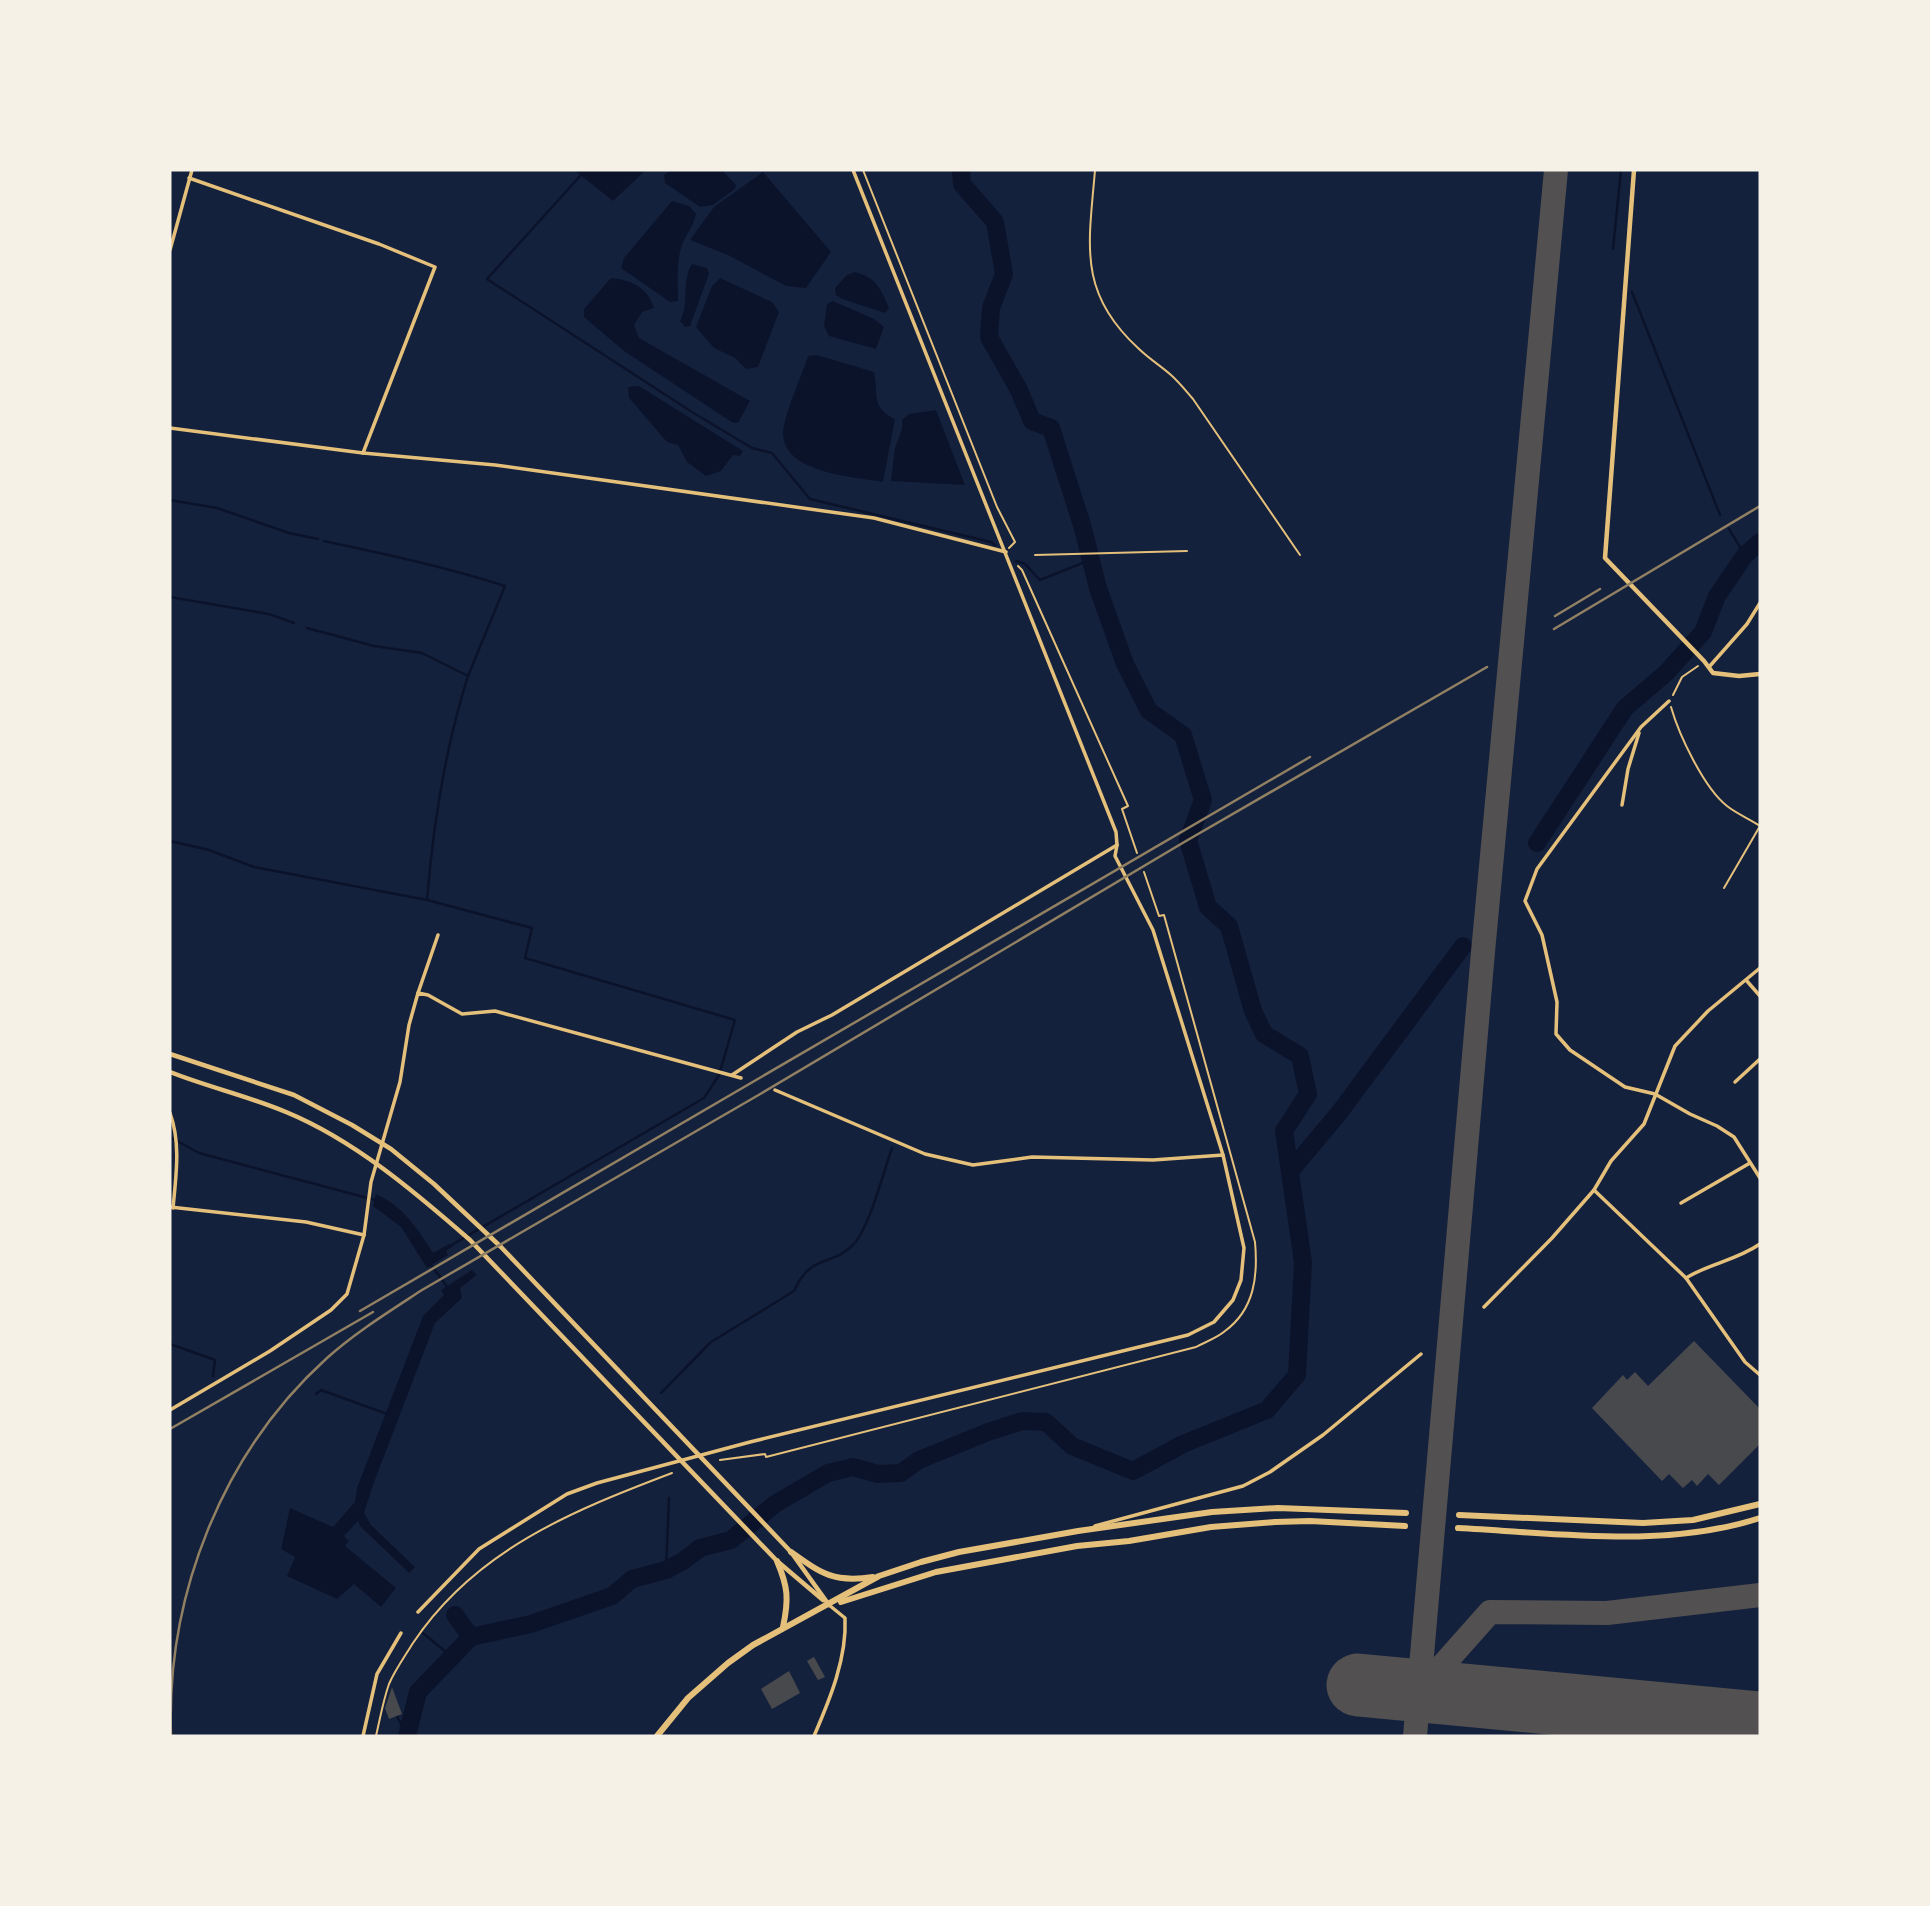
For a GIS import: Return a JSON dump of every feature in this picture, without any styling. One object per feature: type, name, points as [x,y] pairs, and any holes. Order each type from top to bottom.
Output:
[{"type":"main road","points":[[1459,1515],[1643,1523],[1693,1520],[1760,1504]]},
{"type":"main road","points":[[791,1552],[819,1573],[852,1580],[879,1576],[958,1552],[1078,1531],[1225,1511],[1278,1508],[1406,1513]]},
{"type":"main road","points":[[1458,1528],[1645,1536],[1729,1527],[1760,1518]]},
{"type":"main road","points":[[829,1605],[936,1572],[1077,1546],[1129,1541],[1211,1527],[1310,1521],[1405,1526]]},
{"type":"main road","points":[[776,1560],[786,1581],[788,1596],[783,1627]]},
{"type":"main road","points":[[657,1736],[688,1698],[728,1663],[783,1627],[829,1605],[879,1576]]},
{"type":"street","points":[[170,250],[192,170]]},
{"type":"street","points":[[418,1612],[479,1549],[566,1494],[597,1483],[750,1442],[1188,1335],[1206,1327],[1221,1315],[1233,1300],[1244,1269],[1242,1237],[1223,1155],[1153,930],[1115,856],[1116,832],[853,170]]},
{"type":"street","points":[[1634,170],[1605,558],[1713,673],[1739,676],[1760,674]]},
{"type":"street","points":[[189,178],[379,244],[435,267],[363,453]]},
{"type":"street","points":[[170,428],[363,453],[495,465],[874,518],[1006,552]]},
{"type":"street","points":[[1709,667],[1747,624],[1760,603]]},
{"type":"street","points":[[1670,701],[1641,727],[1537,869],[1525,901],[1542,935],[1558,1002],[1556,1034],[1570,1050],[1625,1087],[1654,1094],[1734,1137],[1760,1178]]},
{"type":"street","points":[[1622,805],[1628,769],[1641,727]]},
{"type":"street","points":[[732,1075],[797,1032],[832,1015],[1117,845]]},
{"type":"street","points":[[170,1410],[271,1351],[331,1310],[346,1294],[363,1234],[371,1182],[400,1083],[409,1025],[438,935]]},
{"type":"street","points":[[1483,1307],[1552,1238],[1594,1190],[1611,1161],[1644,1124],[1675,1046],[1708,1011],[1760,968]]},
{"type":"street","points":[[1746,980],[1760,996]]},
{"type":"street","points":[[418,993],[428,995],[462,1014],[495,1011],[741,1078]]},
{"type":"street","points":[[170,1054],[294,1095],[391,1149],[434,1184],[501,1247],[791,1552],[829,1605]]},
{"type":"street","points":[[1735,1082],[1760,1059]]},
{"type":"street","points":[[170,1072],[287,1112],[354,1149],[425,1200],[470,1240],[776,1560],[845,1618],[846,1639],[827,1706],[814,1736]]},
{"type":"street","points":[[775,1090],[925,1154],[973,1165],[1032,1157],[1153,1160],[1223,1155]]},
{"type":"street","points":[[170,1112],[176,1128],[177,1159],[172,1207],[306,1222],[363,1234]]},
{"type":"street","points":[[1681,1203],[1750,1163]]},
{"type":"street","points":[[1594,1190],[1686,1278],[1745,1362],[1760,1375]]},
{"type":"street","points":[[1686,1278],[1704,1266],[1738,1258],[1760,1244]]},
{"type":"street","points":[[1078,1531],[1243,1486],[1270,1472],[1324,1435],[1421,1354]]},
{"type":"street","points":[[363,1736],[377,1674],[401,1633]]},
{"type":"lane","points":[[1095,170],[1090,266],[1097,294],[1106,313],[1139,349],[1172,376],[1193,399],[1300,555]]},
{"type":"lane","points":[[1035,555],[1187,551]]},
{"type":"path","points":[[863,170],[997,507],[1015,542],[1006,552],[1022,570],[1128,806],[1122,808],[1138,853]]},
{"type":"path","points":[[1702,659],[1682,677],[1670,701],[1678,732],[1699,770],[1725,805],[1760,826],[1724,888]]},
{"type":"path","points":[[720,1460],[765,1454],[766,1457],[1196,1347],[1225,1331],[1244,1312],[1255,1284],[1255,1241],[1164,915],[1159,916],[1144,872]]},
{"type":"path","points":[[376,1736],[389,1684],[403,1658],[426,1624],[467,1581],[499,1554],[527,1536],[567,1516],[672,1472]]},
{"type":"water","points":[[574,170],[646,170],[613,201]]},
{"type":"water","points":[[671,170],[722,170],[736,185],[735,189],[713,205],[700,207],[665,183],[664,175]]},
{"type":"water","points":[[763,172],[831,252],[806,288],[786,286],[728,255],[690,240],[714,207]]},
{"type":"water","points":[[672,201],[689,206],[696,214],[680,252],[678,301],[670,302],[621,268],[624,258]]},
{"type":"water","points":[[692,264],[707,268],[709,274],[690,326],[685,327],[680,321],[685,307],[687,277]]},
{"type":"water","points":[[855,272],[868,277],[877,285],[889,308],[885,313],[836,295],[835,288],[847,275]]},
{"type":"water","points":[[611,278],[638,286],[651,301],[654,308],[642,312],[634,325],[639,338],[750,401],[738,423],[733,423],[624,351],[584,317],[584,309]]},
{"type":"water","points":[[720,278],[772,302],[779,312],[758,367],[746,369],[735,358],[714,348],[696,327],[712,286]]},
{"type":"water","points":[[833,301],[874,319],[884,327],[876,349],[829,336],[824,326],[827,304]]},
{"type":"water","points":[[817,355],[874,372],[879,405],[895,419],[883,482],[822,471],[795,457],[786,447],[783,434],[789,407],[808,356]]},
{"type":"water","points":[[639,386],[743,451],[740,456],[733,455],[721,471],[706,476],[687,462],[678,445],[667,442],[629,398],[628,387]]},
{"type":"water","points":[[936,410],[965,485],[891,481],[902,420],[909,414]]},
{"type":"water","points":[[376,1194],[402,1212],[433,1253],[449,1244],[452,1247],[446,1251],[448,1255],[427,1268],[401,1227],[373,1206]]},
{"type":"water","points":[[472,1270],[477,1275],[460,1288],[462,1298],[435,1323],[364,1513],[371,1525],[415,1567],[409,1573],[358,1521],[344,1536],[349,1541],[345,1546],[396,1588],[381,1607],[354,1584],[337,1599],[287,1576],[295,1557],[281,1549],[290,1508],[333,1527],[355,1502],[357,1488],[423,1316],[444,1295],[441,1290]]},
{"type":"building","points":[[1694,1341],[1760,1409],[1760,1444],[1719,1485],[1708,1474],[1697,1486],[1692,1480],[1683,1488],[1669,1474],[1662,1481],[1592,1408],[1623,1375],[1627,1380],[1635,1372],[1648,1386]]},
{"type":"building","points":[[814,1657],[825,1677],[818,1680],[807,1661]]},
{"type":"building","points":[[789,1671],[800,1693],[772,1709],[761,1689]]},
{"type":"building","points":[[392,1687],[402,1714],[389,1719],[385,1708]]},
{"type":"waterway","points":[[407,1736],[418,1692],[471,1637],[531,1624],[612,1596],[632,1579],[666,1570],[700,1548],[731,1540],[775,1504],[828,1473],[853,1467],[878,1474],[901,1473],[919,1460],[1022,1421],[1046,1422],[1072,1446],[1133,1471],[1183,1444],[1267,1410],[1297,1375],[1303,1262],[1284,1131],[1308,1094],[1300,1056],[1264,1034],[1253,1011],[1229,926],[1208,907],[1188,840],[1203,800],[1183,735],[1149,711],[1125,664],[1098,588],[1082,525],[1051,428],[1032,421],[1019,390],[989,337],[991,308],[1004,274],[995,222],[962,184],[961,170]]},
{"type":"waterway","points":[[1613,249],[1621,170]]},
{"type":"waterway","points":[[581,175],[487,279],[692,412],[752,448],[772,453],[810,499],[995,545]]},
{"type":"waterway","points":[[1632,292],[1720,515]]},
{"type":"waterway","points":[[170,500],[217,508],[289,533],[318,539]]},
{"type":"waterway","points":[[1729,529],[1745,555]]},
{"type":"waterway","points":[[324,541],[438,567],[505,586],[468,676]]},
{"type":"waterway","points":[[1537,843],[1625,708],[1666,673],[1703,632],[1717,596],[1745,555],[1760,542]]},
{"type":"waterway","points":[[1016,561],[1025,564],[1040,580],[1090,560]]},
{"type":"waterway","points":[[170,597],[269,614],[294,623]]},
{"type":"waterway","points":[[307,628],[374,646],[422,653],[468,676],[441,787],[427,900]]},
{"type":"waterway","points":[[170,841],[209,850],[254,867],[427,900],[532,928],[525,958],[735,1020],[719,1075],[704,1098],[450,1246]]},
{"type":"waterway","points":[[1292,1169],[1339,1113],[1463,946]]},
{"type":"waterway","points":[[170,1137],[199,1153],[375,1200]]},
{"type":"waterway","points":[[661,1393],[711,1342],[794,1291],[807,1271],[845,1252],[853,1245],[865,1226],[892,1148]]},
{"type":"waterway","points":[[429,1262],[448,1288]]},
{"type":"waterway","points":[[170,1344],[215,1360],[213,1376]]},
{"type":"waterway","points":[[316,1394],[321,1390],[387,1414]]},
{"type":"waterway","points":[[666,1570],[669,1498]]},
{"type":"waterway","points":[[455,1615],[471,1637]]},
{"type":"waterway","points":[[423,1633],[452,1657]]},
{"type":"waterway","points":[[397,1716],[407,1736]]},
{"type":"taxiway","points":[[1415,1736],[1483,952],[1556,170]]},
{"type":"taxiway","points":[[1419,1692],[1490,1612],[1607,1613],[1760,1595]]},
{"type":"runway","points":[[1358,1685],[1760,1723]]},
{"type":"railway","points":[[1554,629],[1760,506]]},
{"type":"railway","points":[[1555,616],[1600,589]]},
{"type":"railway","points":[[171,1736],[172,1683],[178,1631],[190,1580],[208,1530],[230,1482],[258,1437],[290,1396],[338,1348],[422,1290],[1487,667]]},
{"type":"railway","points":[[360,1311],[1310,757]]},
{"type":"railway","points":[[170,1429],[373,1312]]}]
